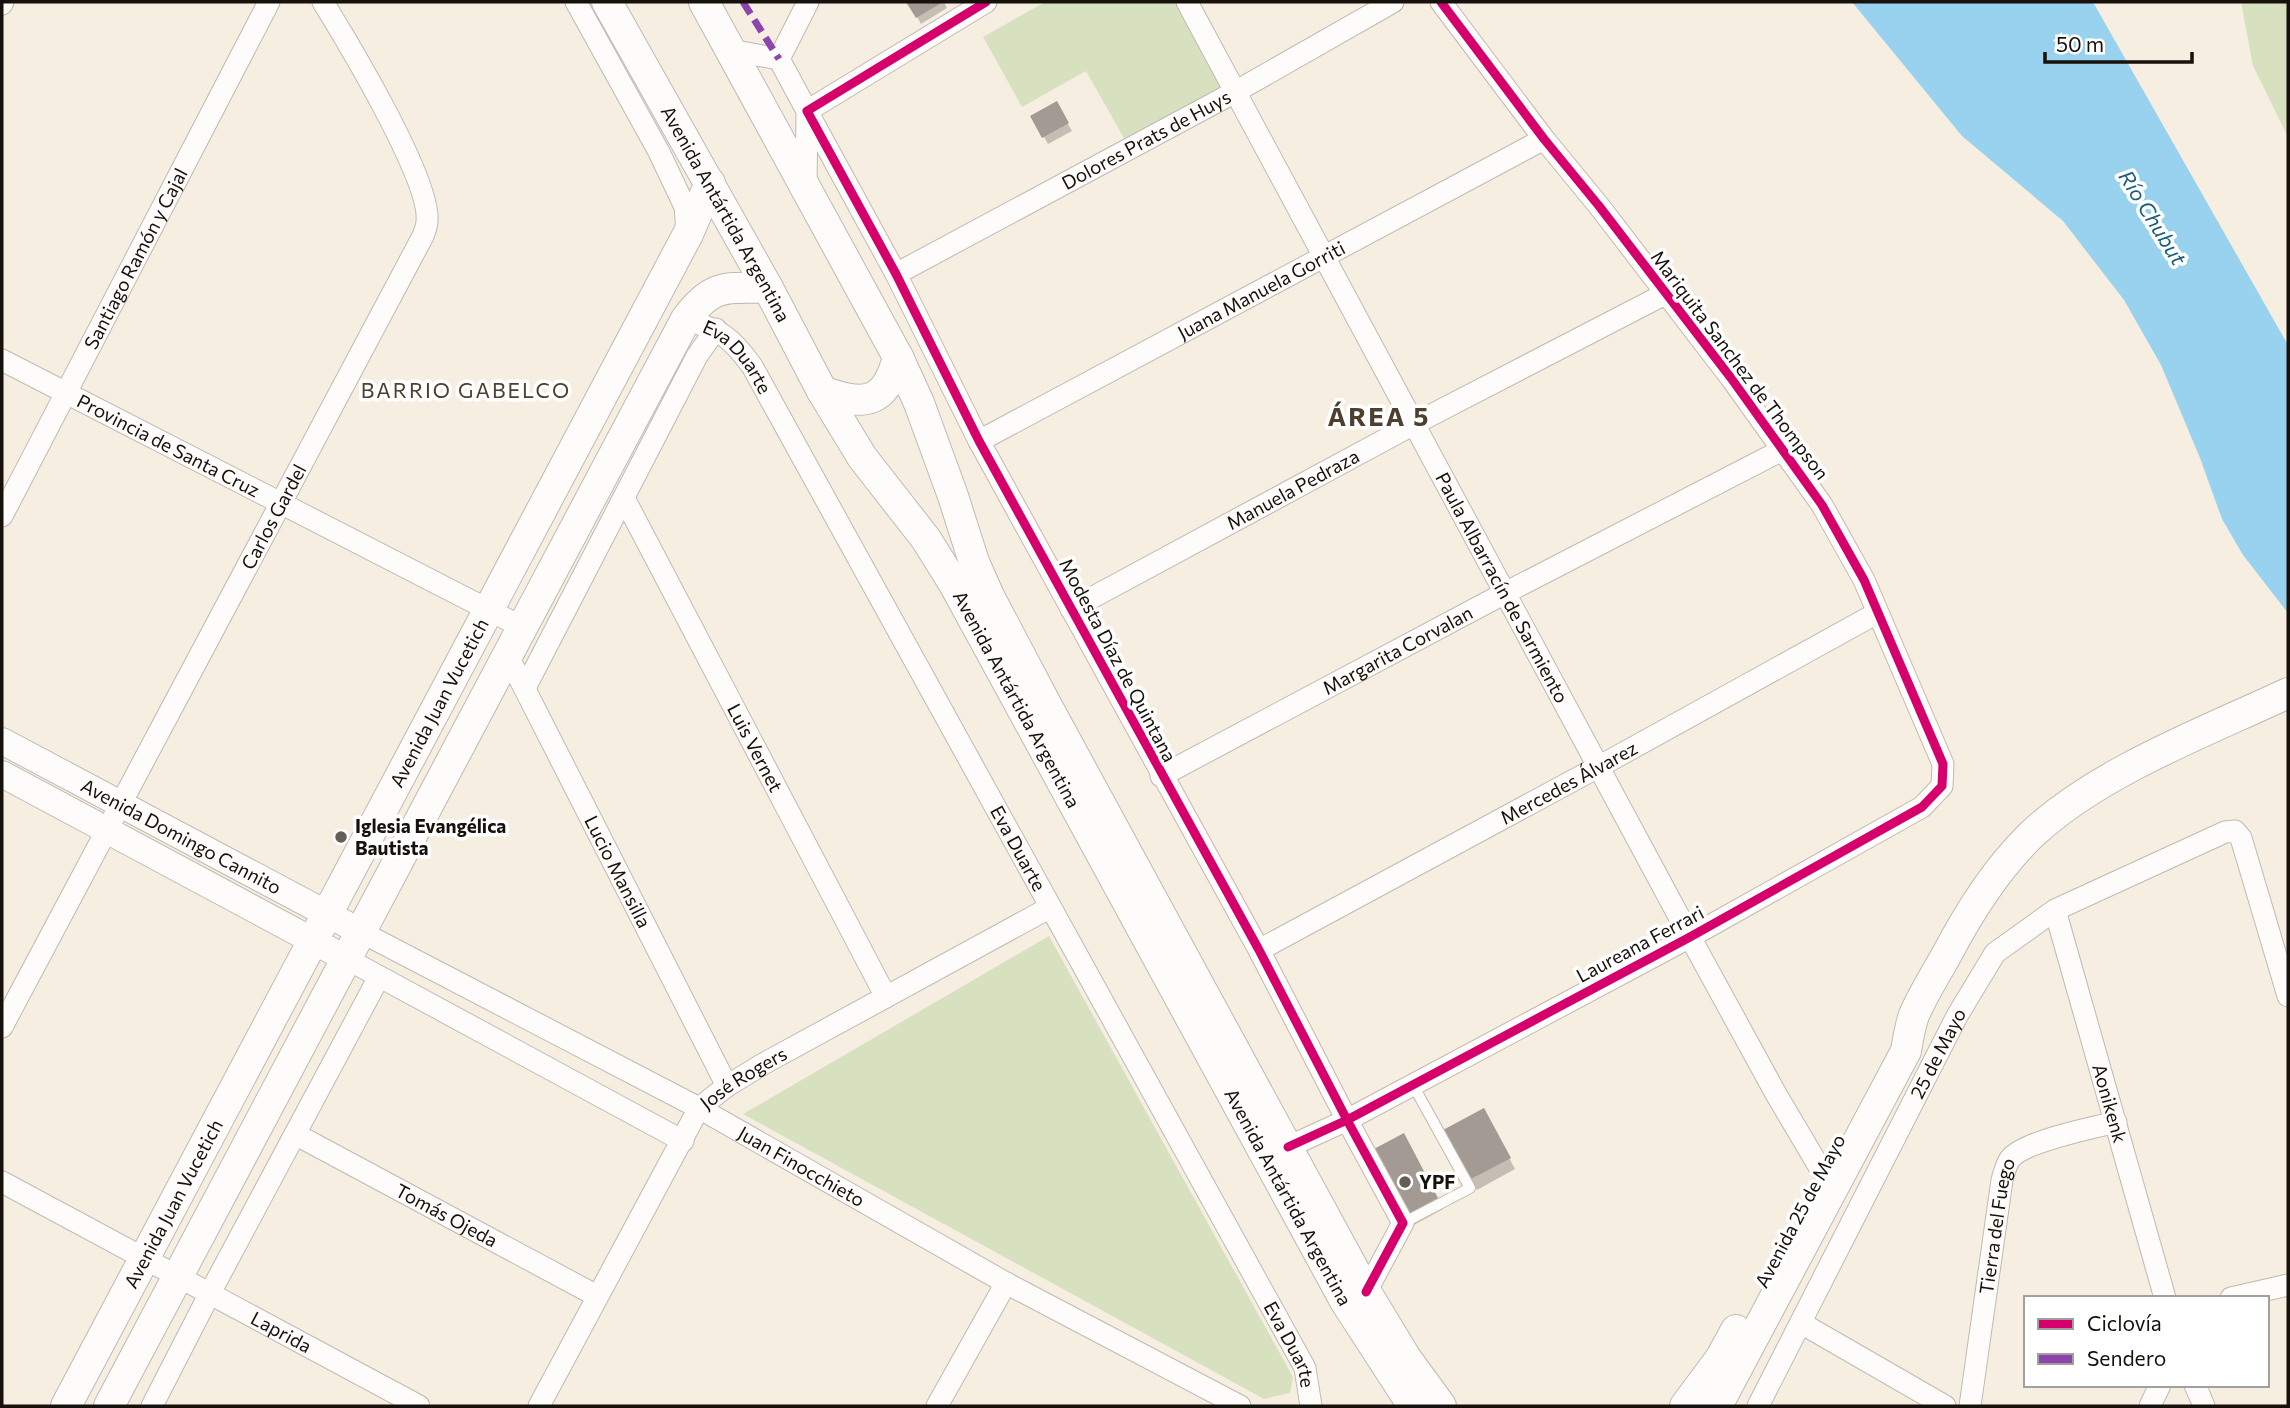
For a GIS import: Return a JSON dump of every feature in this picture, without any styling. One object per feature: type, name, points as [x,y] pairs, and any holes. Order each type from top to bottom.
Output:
[{"type":"main road","name":"Avenida Antártida Argentina","points":[[607,2],[710,183],[822,391],[862,457],[926,539],[954,584],[1345,1301],[1412,1406]]},
{"type":"main road","name":"Avenida Antártida Argentina","points":[[704,2],[898,357],[919,403],[974,562],[989,596],[1366,1292],[1406,1358],[1440,1406]]},
{"type":"main road","name":"Avenida Juan Vucetich","points":[[66,1406],[688,234],[710,183]]},
{"type":"main road","name":"Avenida Juan Vucetich","points":[[109,1406],[686,319],[699,301],[714,291],[768,288]]},
{"type":"main road","points":[[822,391],[846,400],[860,401],[877,394],[887,388],[898,357]]},
{"type":"main road","name":"Avenida 25 de Mayo","points":[[1685,1406],[1720,1359],[1895,1035],[1913,1016],[1968,915],[1990,883],[2029,837],[2067,806],[2153,757],[2288,693]]},
{"type":"main road","name":"Avenida 25 de Mayo","points":[[1717,1406],[1906,1051],[1913,1016]]},
{"type":"street","name":"Santiago Ramón y Cajal","points":[[2,516],[270,2]]},
{"type":"street","name":"Carlos Gardel","points":[[2,1027],[423,236],[428,219],[423,193],[394,128],[323,2]]},
{"type":"street","points":[[576,2],[659,152],[685,207],[688,234]]},
{"type":"street","points":[[730,50],[779,59],[808,2]]},
{"type":"street","points":[[806,189],[807,111],[986,2]]},
{"type":"street","name":"Paula Albarracín de Sarmiento","points":[[1186,2],[1690,937],[1821,1170]]},
{"type":"street","name":"Dolores Prats de Huys","points":[[896,274],[1235,92],[1393,2]]},
{"type":"street","name":"Mariquita Sanchez de Thompson","points":[[1441,2],[1544,139],[1600,206],[1784,449],[1822,505],[1864,580],[1943,764],[1942,786]]},
{"type":"street","name":"Modesta Díaz de Quintana","points":[[779,59],[896,274],[979,441],[1259,950],[1403,1223]]},
{"type":"street","name":"Juana Manuela Gorriti","points":[[979,441],[1544,139]]},
{"type":"street","name":"Manuela Pedraza","points":[[1071,609],[1415,424],[1665,294]]},
{"type":"street","name":"Eva Duarte","points":[[686,319],[716,329],[736,344],[752,366],[1305,1368],[1311,1406]]},
{"type":"street","points":[[525,688],[697,356],[716,329]]},
{"type":"street","name":"Provincia de Santa Cruz","points":[[2,360],[522,627]]},
{"type":"street","name":"Margarita Corvalan","points":[[1161,776],[1505,593],[1784,449]]},
{"type":"street","name":"Luis Vernet","points":[[624,498],[886,996]]},
{"type":"street","name":"Mercedes Álvarez","points":[[1259,950],[1877,613]]},
{"type":"street","name":"Lucio Mansilla","points":[[508,656],[727,1086]]},
{"type":"street","name":"Avenida Domingo Cannito","points":[[2,741],[361,932]]},
{"type":"street","name":"Avenida Domingo Cannito","points":[[2,774],[347,959]]},
{"type":"street","name":"Laureana Ferrari","points":[[1289,1147],[1347,1120],[1690,937],[1922,807],[1942,786]]},
{"type":"street","name":"25 de Mayo","points":[[1759,1406],[1977,980],[1995,953],[2055,910],[2225,832],[2235,831],[2241,838],[2288,996]]},
{"type":"street","name":"José Rogers","points":[[539,1406],[699,1108],[727,1086],[1049,908]]},
{"type":"street","name":"Aonikenk","points":[[2055,910],[2164,1296]]},
{"type":"street","name":"Juan Finocchieto","points":[[361,932],[699,1108],[1006,1283],[1240,1406]]},
{"type":"street","points":[[347,959],[683,1141]]},
{"type":"street","points":[[152,1406],[379,977]]},
{"type":"street","name":"Tierra del Fuego","points":[[1970,1406],[2002,1180],[2009,1159],[2023,1149],[2050,1139],[2116,1122]]},
{"type":"street","name":"Tomás Ojeda","points":[[295,1134],[597,1296]]},
{"type":"street","name":"Laprida","points":[[2,1182],[419,1406]]},
{"type":"street","points":[[1366,1292],[1403,1223]]},
{"type":"street","points":[[937,1406],[1006,1283]]},
{"type":"street","points":[[2240,1296],[2288,1285]]},
{"type":"street","points":[[1801,1323],[1945,1406]]},
{"type":"street","points":[[2150,1406],[2159,1387]]},
{"type":"street","points":[[2196,1387],[2204,1406]]},
{"type":"lane","points":[[1403,1223],[1470,1188],[1413,1085]]},
{"type":"green space","points":[[1045,2],[1176,2],[1224,87],[1126,142],[1086,71],[1022,107],[983,37]]},
{"type":"green space","points":[[2241,2],[2288,2],[2288,137],[2253,66]]},
{"type":"green space","points":[[1049,936],[1293,1377],[1290,1393],[1264,1399],[743,1114]]},
{"type":"water","name":"Río Chubut","points":[[1852,2],[2093,2],[2288,345],[2288,613],[2243,555],[2222,519],[2161,365],[2124,300],[2063,221],[1962,136]]},
{"type":"building","points":[[906,2],[943,2],[916,18]]},
{"type":"building","points":[[1057,101],[1069,123],[1042,138],[1030,116]]},
{"type":"building","points":[[1484,1108],[1511,1158],[1469,1180],[1443,1130]]},
{"type":"building","points":[[1404,1133],[1438,1198],[1406,1215],[1372,1150]]},
{"type":"marked path","points":[[743,2],[779,59]]},
{"type":"cycle path","points":[[986,2],[807,111],[896,274],[979,441],[1259,950],[1403,1223],[1366,1292]]},
{"type":"cycle path","points":[[1288,1147],[1347,1120],[1690,937],[1922,807],[1942,786],[1943,764],[1864,580],[1822,505],[1731,378],[1544,139],[1441,2]]},
{"type":"place","name":"Iglesia Evangélica Bautista","points":[[341,837]]},
{"type":"place","name":"YPF","points":[[1405,1182]]},
{"type":"district","name":"BARRIO GABELCO","points":[[466,391]]},
{"type":"district","name":"ÁREA 5","points":[[1379,417]]}]
